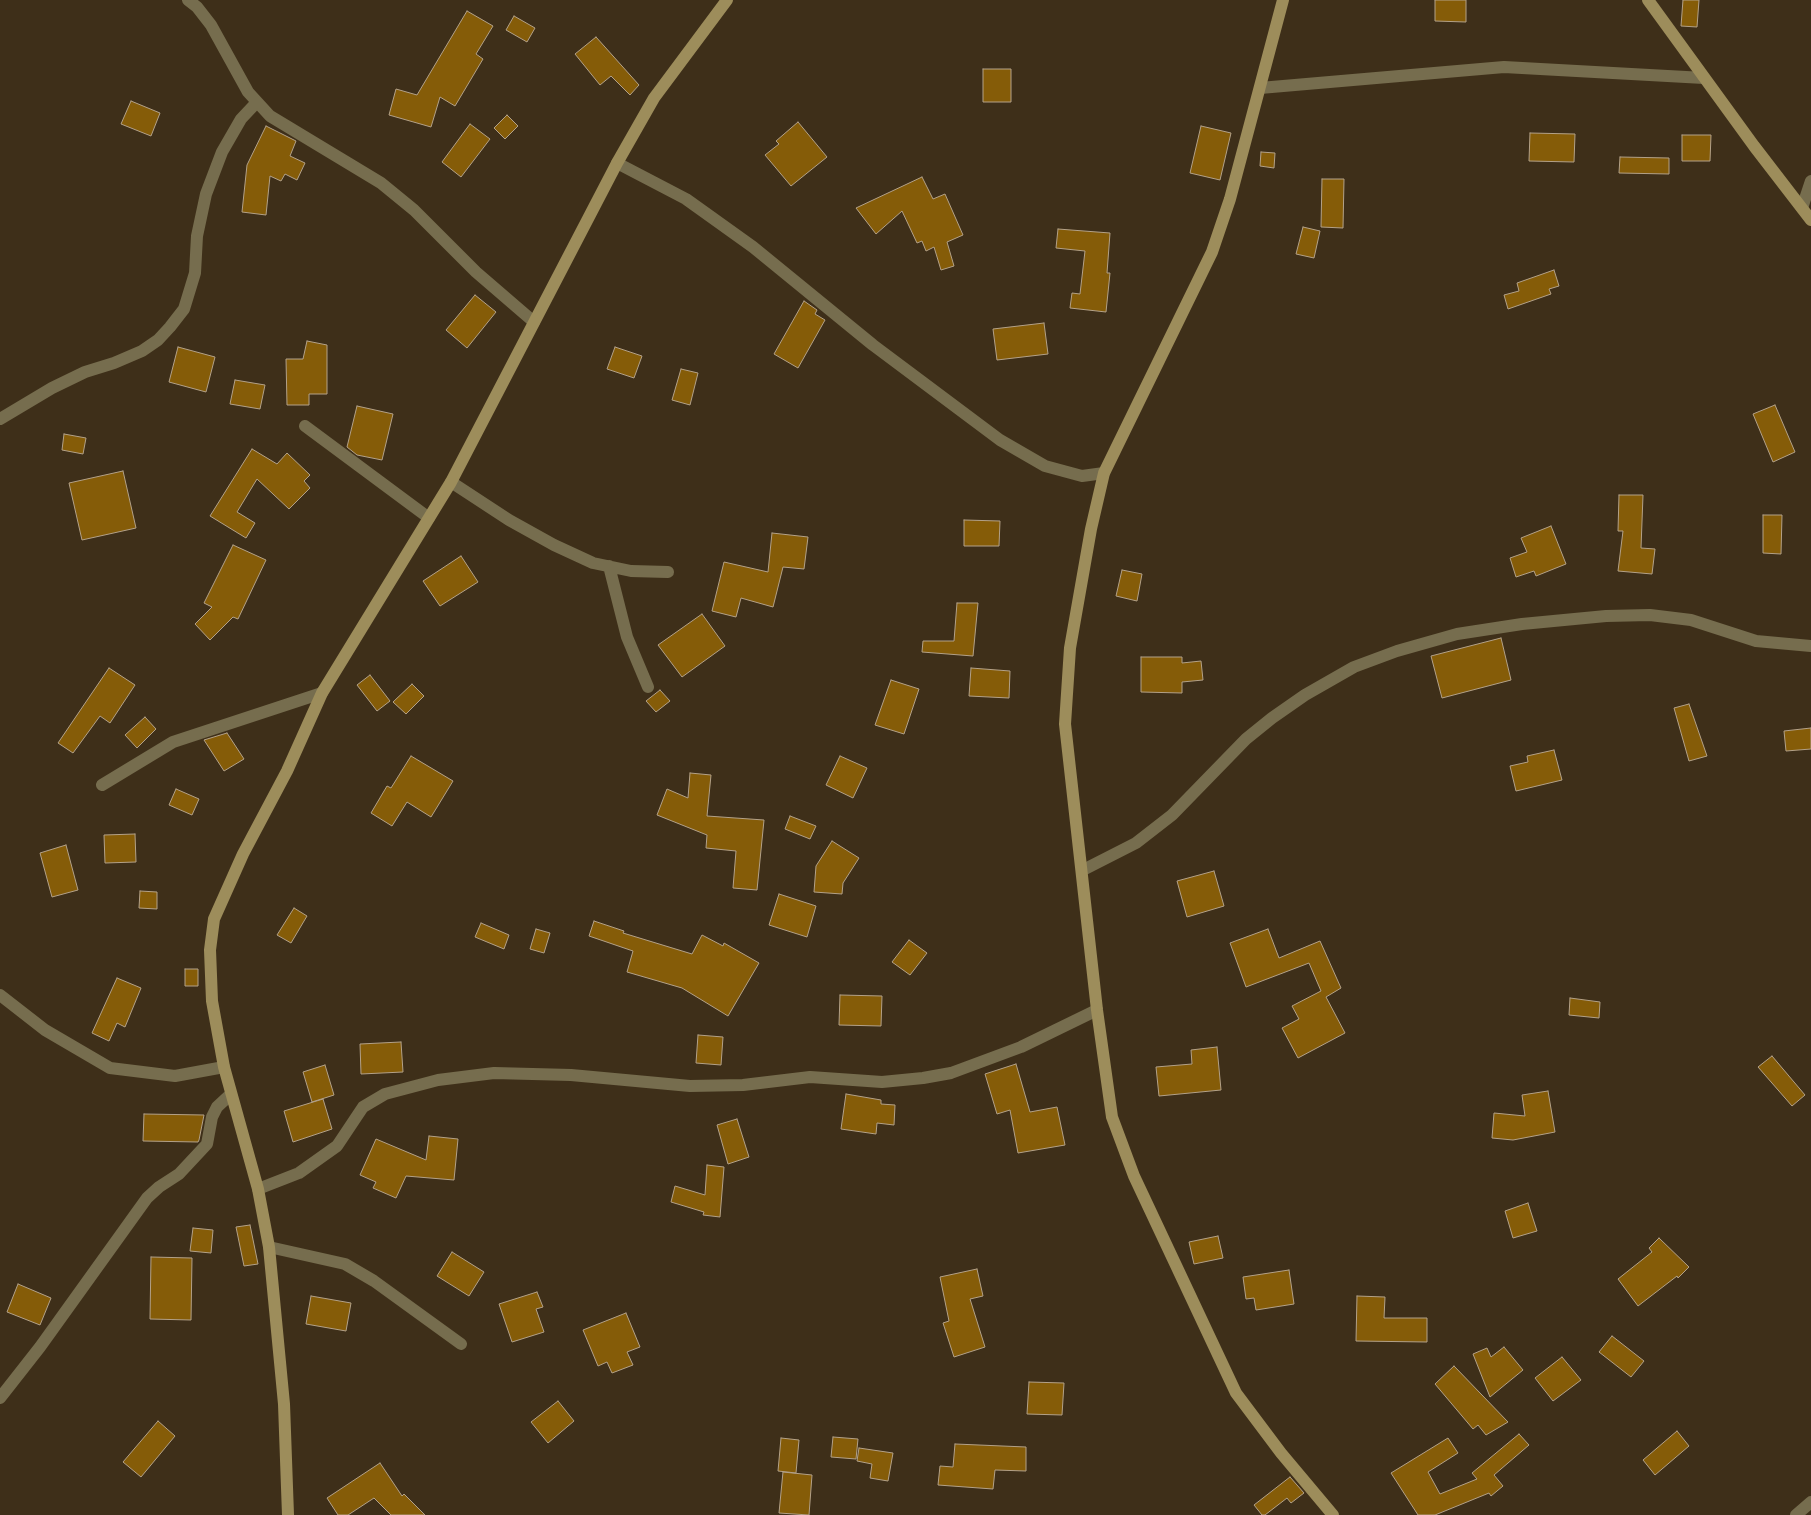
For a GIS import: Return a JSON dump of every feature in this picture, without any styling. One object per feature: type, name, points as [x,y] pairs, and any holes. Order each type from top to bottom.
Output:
[{"type":"street","points":[[188,0],[197,7],[211,25],[248,92],[270,116],[381,183],[414,210],[476,272],[534,322]]},
{"type":"street","points":[[288,1515],[284,1404],[269,1247],[258,1189],[224,1067],[212,1001],[210,950],[214,919],[243,854],[287,771],[322,693],[451,482],[617,164],[654,98],[728,0]]},
{"type":"street","points":[[1283,0],[1230,199],[1212,252],[1104,473],[1089,537],[1072,639],[1065,724],[1083,870],[1097,1010],[1112,1117],[1134,1176],[1236,1393],[1281,1453],[1333,1515]]},
{"type":"street","points":[[1648,0],[1811,220]]},
{"type":"street","points":[[1260,88],[1504,67],[1704,78]]},
{"type":"street","points":[[0,419],[52,388],[85,372],[114,363],[142,351],[158,340],[170,327],[184,309],[195,273],[197,236],[206,194],[222,152],[241,120],[257,102]]},
{"type":"street","points":[[617,164],[686,199],[738,236],[873,345],[1000,440],[1045,466],[1082,476],[1104,473]]},
{"type":"street","points":[[1802,208],[1811,181]]},
{"type":"street","points":[[305,426],[429,518]]},
{"type":"street","points":[[451,482],[509,520],[554,545],[593,562],[631,571],[668,572]]},
{"type":"street","points":[[609,566],[627,637],[648,687]]},
{"type":"street","points":[[1083,870],[1136,843],[1172,815],[1246,739],[1304,695],[1354,667],[1397,651],[1476,631],[1522,624],[1606,616],[1650,615],[1691,620],[1756,640],[1811,646]]},
{"type":"street","points":[[102,785],[172,742],[322,693]]},
{"type":"street","points":[[0,995],[45,1030],[110,1068],[175,1076],[224,1067]]},
{"type":"street","points":[[258,1189],[299,1173],[337,1146],[364,1107],[385,1094],[438,1080],[494,1073],[562,1075],[690,1086],[744,1085],[810,1077],[882,1082],[923,1078],[951,1072],[1021,1047],[1097,1010]]},
{"type":"street","points":[[0,1398],[40,1347],[147,1198],[179,1174],[207,1144],[212,1117],[217,1107],[231,1094]]},
{"type":"street","points":[[269,1247],[345,1264],[374,1281],[461,1344]]},
{"type":"street","points":[[1796,1515],[1811,1502]]},
{"type":"building","points":[[1435,0],[1466,0],[1466,22],[1435,21]]},
{"type":"building","points":[[1683,0],[1699,0],[1697,27],[1681,26]]},
{"type":"building","points":[[467,11],[493,26],[476,54],[483,59],[455,106],[440,97],[431,127],[389,115],[396,89],[417,95]]},
{"type":"building","points":[[514,16],[535,28],[527,42],[506,30]]},
{"type":"building","points":[[596,37],[639,85],[630,95],[611,76],[600,85],[575,54]]},
{"type":"building","points":[[983,69],[1011,69],[1011,102],[983,102]]},
{"type":"building","points":[[131,101],[160,113],[151,136],[121,124]]},
{"type":"building","points":[[507,115],[518,126],[505,139],[494,128]]},
{"type":"building","points":[[798,122],[827,157],[791,186],[765,155],[779,144],[776,141]]},
{"type":"building","points":[[470,124],[490,139],[461,177],[442,162]]},
{"type":"building","points":[[266,126],[296,141],[290,156],[305,163],[297,180],[285,174],[281,181],[270,176],[266,215],[242,212],[247,165]]},
{"type":"building","points":[[1201,126],[1231,133],[1220,180],[1190,173]]},
{"type":"building","points":[[1530,133],[1575,134],[1574,162],[1529,161]]},
{"type":"building","points":[[1682,135],[1711,135],[1710,161],[1682,161]]},
{"type":"building","points":[[1261,152],[1275,153],[1274,168],[1260,166]]},
{"type":"building","points":[[1620,157],[1669,158],[1669,174],[1619,173]]},
{"type":"building","points":[[922,177],[933,199],[945,194],[963,235],[947,242],[954,266],[941,270],[934,247],[926,251],[922,241],[917,243],[902,211],[876,234],[856,208]]},
{"type":"building","points":[[1322,179],[1344,179],[1343,228],[1321,227]]},
{"type":"building","points":[[1303,227],[1320,231],[1314,258],[1296,254]]},
{"type":"building","points":[[1058,229],[1110,233],[1107,273],[1110,273],[1106,312],[1070,308],[1072,293],[1080,294],[1085,251],[1056,248]]},
{"type":"building","points":[[1554,270],[1559,286],[1549,289],[1551,294],[1508,309],[1504,295],[1519,291],[1517,283]]},
{"type":"building","points":[[475,295],[496,312],[467,348],[446,330]]},
{"type":"building","points":[[804,301],[817,310],[815,314],[825,320],[798,368],[774,354]]},
{"type":"building","points":[[1044,323],[1048,354],[997,360],[993,329]]},
{"type":"building","points":[[307,341],[327,345],[327,394],[309,394],[309,405],[287,405],[286,359],[303,359]]},
{"type":"building","points":[[178,347],[215,357],[206,392],[169,382]]},
{"type":"building","points":[[615,347],[642,356],[634,378],[607,369]]},
{"type":"building","points":[[681,369],[698,373],[690,405],[672,400]]},
{"type":"building","points":[[235,380],[265,385],[260,409],[230,404]]},
{"type":"building","points":[[1775,405],[1795,452],[1773,462],[1753,414]]},
{"type":"building","points":[[357,406],[393,414],[382,460],[357,455],[347,447]]},
{"type":"building","points":[[64,434],[86,438],[83,454],[62,450]]},
{"type":"building","points":[[252,449],[277,464],[287,453],[310,475],[304,481],[310,488],[289,509],[257,479],[237,512],[255,523],[246,538],[210,516]]},
{"type":"building","points":[[123,471],[136,528],[82,540],[69,483]]},
{"type":"building","points":[[1619,495],[1643,495],[1641,548],[1655,549],[1652,574],[1618,571],[1623,531],[1618,531]]},
{"type":"building","points":[[1763,515],[1782,515],[1781,554],[1763,553]]},
{"type":"building","points":[[964,520],[1000,521],[999,546],[964,546]]},
{"type":"building","points":[[1551,526],[1566,564],[1536,576],[1534,571],[1516,577],[1510,558],[1527,552],[1521,538]]},
{"type":"building","points":[[772,533],[808,537],[804,569],[783,567],[773,607],[741,598],[736,617],[712,611],[724,562],[768,572]]},
{"type":"building","points":[[233,545],[266,560],[238,619],[233,617],[210,640],[195,624],[212,607],[204,603]]},
{"type":"building","points":[[461,556],[478,582],[440,606],[423,581]]},
{"type":"building","points":[[1122,570],[1142,574],[1137,601],[1116,596]]},
{"type":"building","points":[[957,603],[978,603],[973,656],[922,652],[923,641],[954,641]]},
{"type":"building","points":[[702,614],[725,646],[682,677],[658,645]]},
{"type":"building","points":[[1501,638],[1511,680],[1442,698],[1431,656]]},
{"type":"building","points":[[1141,657],[1182,657],[1182,663],[1201,661],[1203,680],[1182,682],[1182,693],[1141,692]]},
{"type":"building","points":[[109,668],[135,685],[110,723],[100,716],[73,753],[58,743]]},
{"type":"building","points":[[971,668],[1010,671],[1009,698],[969,696]]},
{"type":"building","points":[[370,675],[390,701],[377,711],[357,685]]},
{"type":"building","points":[[891,680],[919,689],[904,734],[875,725]]},
{"type":"building","points":[[412,684],[424,696],[406,714],[393,702]]},
{"type":"building","points":[[660,690],[670,701],[656,712],[646,701]]},
{"type":"building","points":[[1689,704],[1707,756],[1689,761],[1674,708]]},
{"type":"building","points":[[145,717],[156,729],[137,748],[125,735]]},
{"type":"building","points":[[1811,728],[1811,749],[1786,751],[1784,731]]},
{"type":"building","points":[[227,733],[244,759],[224,771],[204,740]]},
{"type":"building","points":[[1554,750],[1562,780],[1516,791],[1510,766],[1528,762],[1527,756]]},
{"type":"building","points":[[411,756],[453,781],[431,817],[407,802],[392,826],[371,813],[387,786],[391,788]]},
{"type":"building","points":[[840,756],[867,768],[853,798],[826,785]]},
{"type":"building","points":[[690,773],[711,775],[707,816],[764,820],[757,890],[733,888],[736,851],[706,848],[707,835],[657,815],[667,789],[688,798]]},
{"type":"building","points":[[176,789],[199,799],[192,815],[169,805]]},
{"type":"building","points":[[790,816],[816,826],[810,839],[785,829]]},
{"type":"building","points":[[135,834],[136,862],[105,863],[104,835]]},
{"type":"building","points":[[832,841],[859,858],[843,883],[842,894],[814,892],[816,866]]},
{"type":"building","points":[[66,845],[78,890],[52,897],[40,853]]},
{"type":"building","points":[[1214,871],[1224,906],[1187,917],[1177,881]]},
{"type":"building","points":[[140,891],[157,892],[157,909],[139,908]]},
{"type":"building","points":[[779,894],[816,906],[807,937],[769,925]]},
{"type":"building","points":[[294,908],[307,916],[291,943],[277,935]]},
{"type":"building","points":[[594,921],[624,931],[623,933],[692,954],[702,935],[723,946],[724,943],[759,963],[728,1016],[682,988],[627,972],[633,951],[589,936]]},
{"type":"building","points":[[481,923],[509,935],[504,949],[475,937]]},
{"type":"building","points":[[536,929],[550,933],[544,953],[530,949]]},
{"type":"building","points":[[1268,929],[1279,958],[1320,941],[1341,988],[1326,997],[1345,1033],[1298,1058],[1282,1028],[1299,1019],[1292,1006],[1321,991],[1309,963],[1246,987],[1230,943]]},
{"type":"building","points":[[909,940],[927,953],[910,975],[892,962]]},
{"type":"building","points":[[185,969],[198,969],[198,986],[185,986]]},
{"type":"building","points":[[117,978],[141,988],[125,1027],[117,1023],[109,1041],[92,1033]]},
{"type":"building","points":[[840,995],[882,996],[881,1026],[839,1025]]},
{"type":"building","points":[[1570,998],[1600,1002],[1599,1018],[1569,1015]]},
{"type":"building","points":[[698,1035],[723,1037],[721,1065],[696,1063]]},
{"type":"building","points":[[401,1042],[403,1072],[361,1074],[360,1044]]},
{"type":"building","points":[[1217,1047],[1221,1090],[1159,1096],[1156,1067],[1192,1064],[1191,1050]]},
{"type":"building","points":[[1772,1056],[1805,1095],[1792,1106],[1758,1067]]},
{"type":"building","points":[[1016,1064],[1030,1112],[1057,1107],[1065,1145],[1018,1153],[1010,1110],[997,1114],[985,1074]]},
{"type":"building","points":[[325,1065],[334,1095],[312,1102],[303,1072]]},
{"type":"building","points":[[1548,1091],[1555,1132],[1513,1140],[1492,1138],[1494,1113],[1525,1116],[1522,1095]]},
{"type":"building","points":[[846,1094],[881,1100],[881,1104],[895,1105],[894,1125],[877,1123],[876,1134],[841,1129]]},
{"type":"building","points":[[323,1099],[332,1129],[293,1142],[284,1111]]},
{"type":"building","points":[[144,1114],[204,1115],[199,1140],[198,1142],[143,1141]]},
{"type":"building","points":[[737,1119],[749,1157],[728,1164],[717,1125]]},
{"type":"building","points":[[429,1136],[458,1139],[454,1180],[406,1176],[396,1198],[373,1188],[376,1182],[360,1175],[376,1139],[426,1160]]},
{"type":"building","points":[[707,1165],[724,1167],[720,1217],[703,1215],[704,1212],[671,1202],[675,1186],[705,1195]]},
{"type":"building","points":[[1528,1203],[1537,1231],[1513,1238],[1505,1211]]},
{"type":"building","points":[[250,1225],[258,1264],[244,1266],[236,1227]]},
{"type":"building","points":[[193,1228],[213,1230],[211,1253],[190,1251]]},
{"type":"building","points":[[1218,1236],[1223,1258],[1194,1264],[1189,1242]]},
{"type":"building","points":[[1659,1238],[1689,1267],[1678,1278],[1677,1276],[1638,1306],[1618,1279],[1652,1252],[1649,1248]]},
{"type":"building","points":[[452,1252],[484,1272],[469,1296],[437,1276]]},
{"type":"building","points":[[151,1257],[192,1258],[191,1320],[150,1319]]},
{"type":"building","points":[[977,1269],[983,1296],[970,1299],[985,1347],[954,1357],[943,1323],[949,1321],[940,1277]]},
{"type":"building","points":[[1289,1270],[1294,1304],[1256,1310],[1254,1298],[1246,1299],[1243,1277]]},
{"type":"building","points":[[18,1284],[51,1298],[40,1325],[7,1312]]},
{"type":"building","points":[[537,1292],[543,1307],[536,1309],[544,1332],[512,1342],[499,1304]]},
{"type":"building","points":[[311,1296],[351,1303],[346,1331],[306,1324]]},
{"type":"building","points":[[1357,1296],[1385,1297],[1384,1318],[1427,1318],[1427,1342],[1356,1341]]},
{"type":"building","points":[[626,1313],[640,1347],[627,1352],[633,1365],[612,1373],[607,1362],[598,1366],[583,1330]]},
{"type":"building","points":[[1612,1336],[1644,1361],[1631,1377],[1599,1352]]},
{"type":"building","points":[[1504,1347],[1523,1370],[1490,1397],[1473,1354],[1487,1348],[1491,1357]]},
{"type":"building","points":[[1562,1357],[1581,1380],[1553,1401],[1535,1378]]},
{"type":"building","points":[[1454,1366],[1508,1422],[1486,1435],[1478,1425],[1473,1429],[1435,1384]]},
{"type":"building","points":[[1029,1382],[1064,1383],[1062,1415],[1027,1414]]},
{"type":"building","points":[[558,1401],[574,1421],[548,1443],[531,1422]]},
{"type":"building","points":[[158,1421],[175,1436],[141,1477],[123,1462]]},
{"type":"building","points":[[1677,1431],[1689,1446],[1655,1475],[1643,1460]]},
{"type":"building","points":[[1519,1434],[1529,1445],[1494,1475],[1503,1486],[1491,1496],[1489,1493],[1435,1515],[1418,1515],[1391,1473],[1448,1438],[1458,1453],[1428,1472],[1440,1494],[1477,1479],[1472,1473]]},
{"type":"building","points":[[833,1437],[858,1439],[856,1459],[831,1457]]},
{"type":"building","points":[[781,1438],[799,1440],[796,1473],[778,1471]]},
{"type":"building","points":[[955,1444],[1026,1447],[1026,1471],[995,1470],[993,1489],[938,1485],[940,1466],[953,1467]]},
{"type":"building","points":[[859,1448],[893,1453],[888,1481],[870,1478],[872,1464],[857,1461]]},
{"type":"building","points":[[380,1463],[402,1496],[404,1494],[425,1515],[391,1515],[374,1498],[348,1515],[338,1515],[327,1498]]},
{"type":"building","points":[[783,1472],[812,1475],[809,1515],[779,1513]]},
{"type":"building","points":[[1290,1477],[1304,1493],[1291,1503],[1287,1498],[1265,1515],[1262,1515],[1254,1505]]}]
